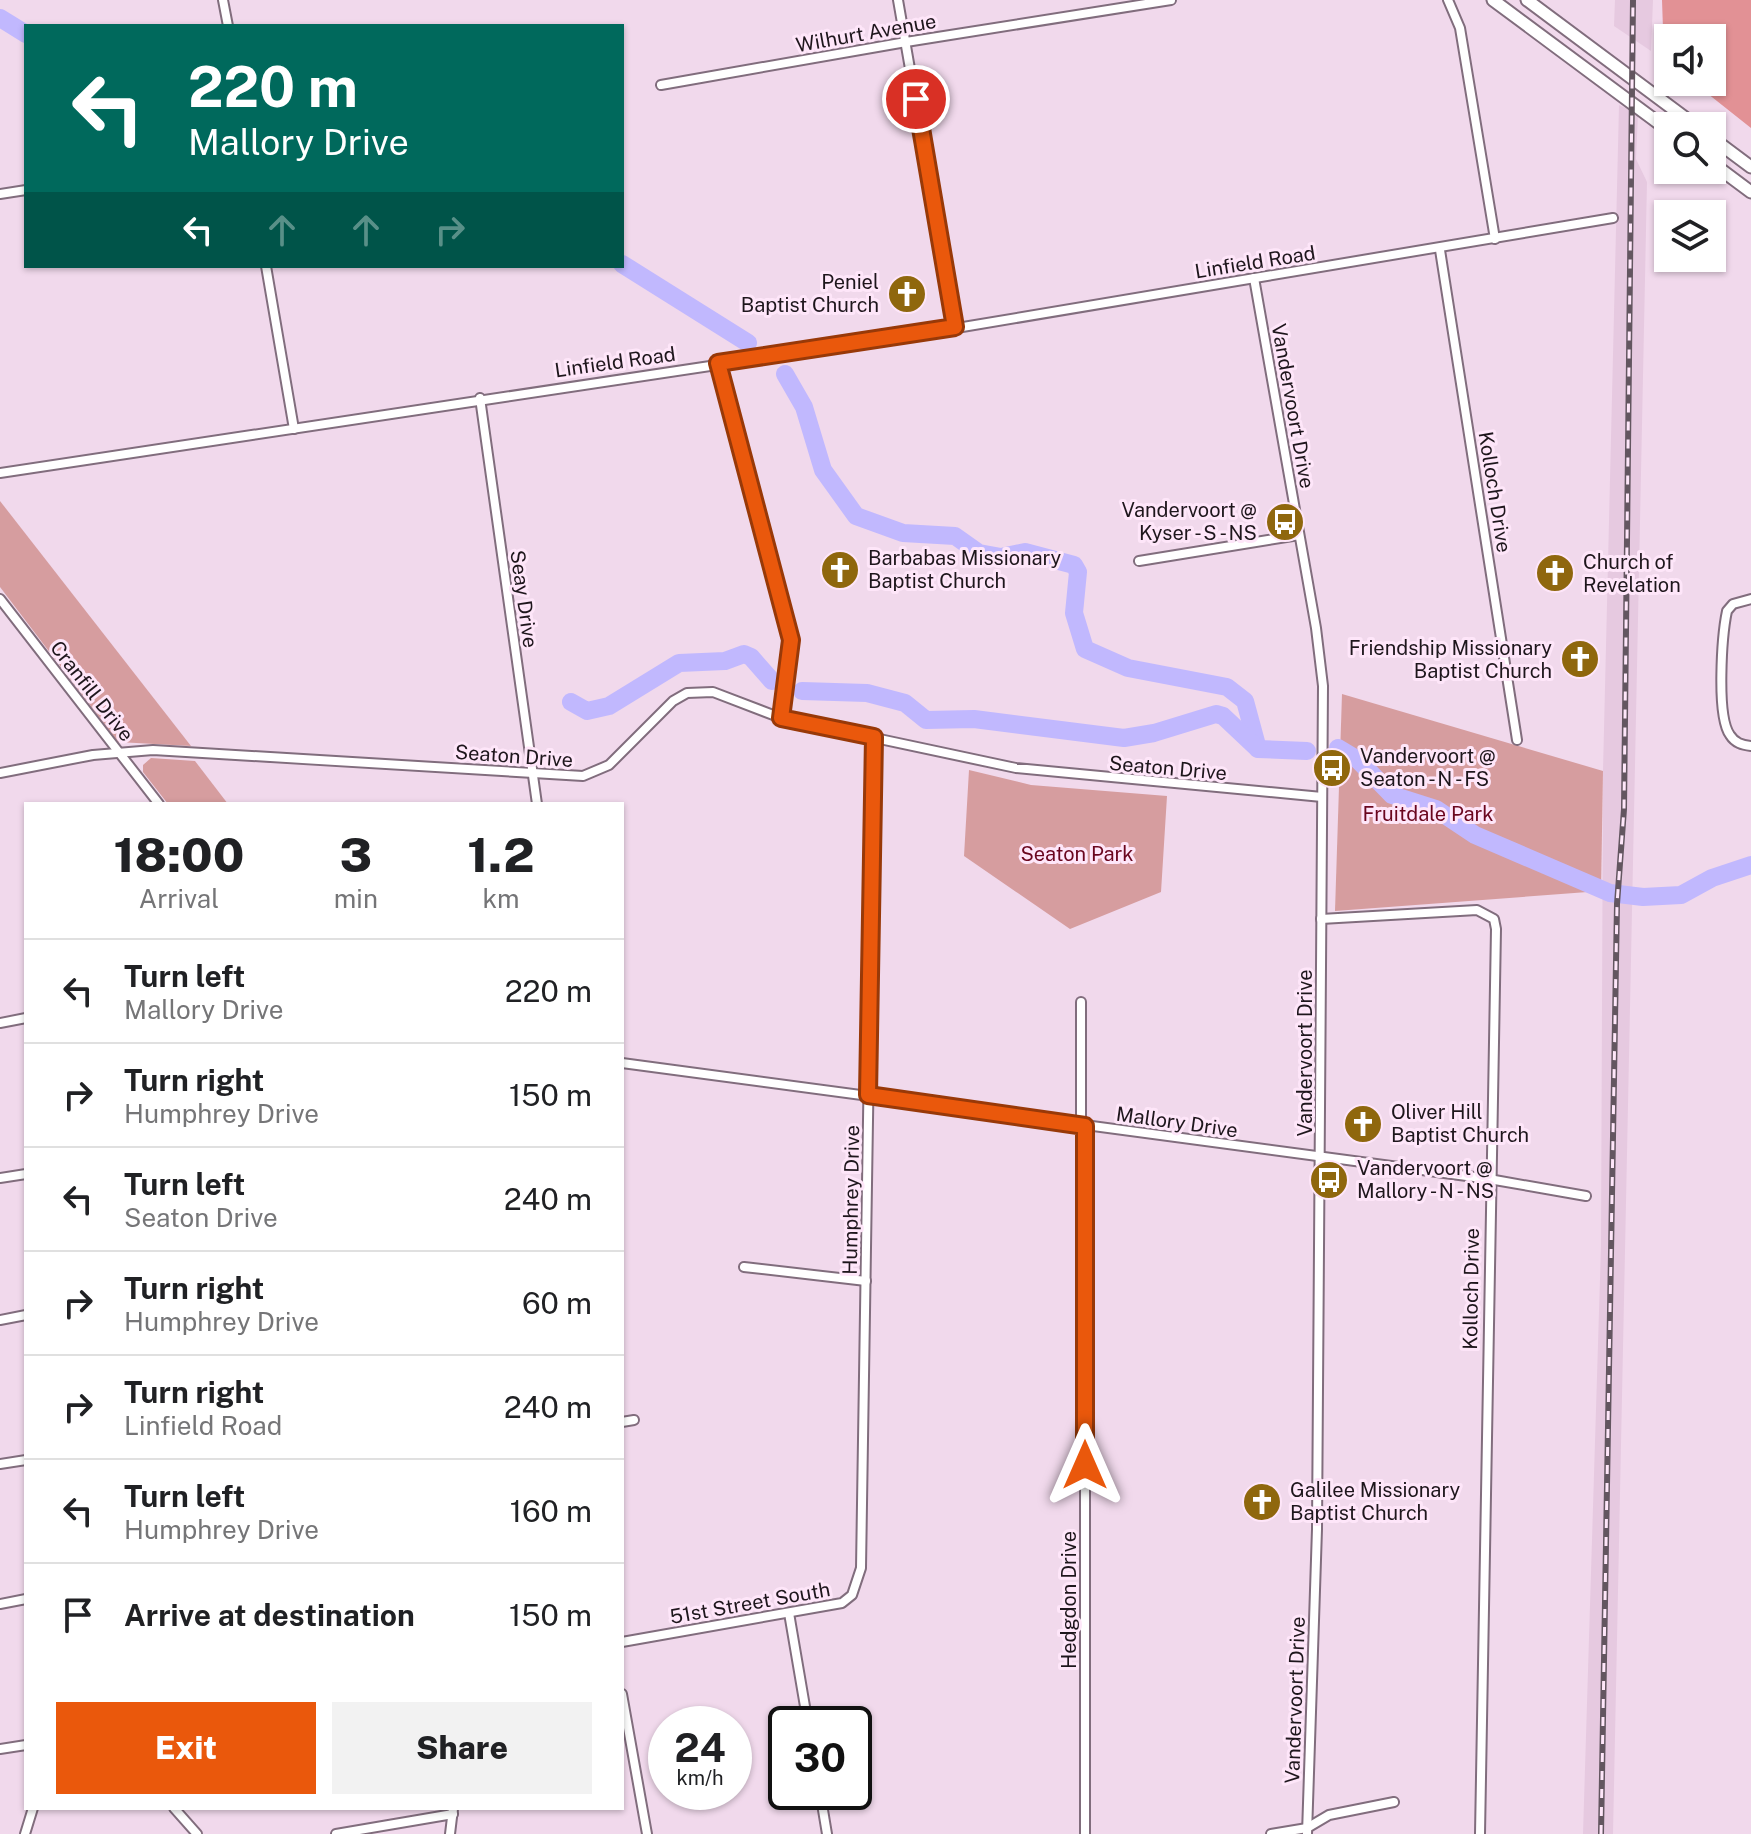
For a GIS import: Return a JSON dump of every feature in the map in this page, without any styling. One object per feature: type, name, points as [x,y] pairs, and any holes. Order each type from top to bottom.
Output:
[{"type":"main road","points":[[1493,0],[1654,120]]},
{"type":"main road","points":[[1527,0],[1677,112]]},
{"type":"main road","points":[[1726,148],[1751,167]]},
{"type":"main road","points":[[1726,173],[1751,192]]},
{"type":"street","points":[[223,0],[228,24]]},
{"type":"street","points":[[898,0],[955,327]]},
{"type":"street","name":"Wilhurt Avenue","points":[[661,85],[1171,0]]},
{"type":"street","points":[[1448,0],[1460,28],[1495,239]]},
{"type":"street","points":[[0,194],[24,190]]},
{"type":"street","name":"Linfield Road","points":[[0,473],[955,327],[1440,250],[1613,218]]},
{"type":"street","name":"Kolloch Drive","points":[[1440,250],[1517,740]]},
{"type":"street","points":[[266,268],[294,429]]},
{"type":"street","name":"Vandervoort Drive","points":[[1254,278],[1321,660],[1317,1529],[1307,1831]]},
{"type":"street","points":[[718,363],[791,640],[781,718]]},
{"type":"street","name":"Seay Drive","points":[[480,398],[537,802]]},
{"type":"street","points":[[1139,561],[1299,535]]},
{"type":"street","name":"Cranfill Drive","points":[[0,599],[3,609],[158,802]]},
{"type":"street","points":[[1751,599],[1733,604],[1727,611],[1723,677],[1725,725],[1738,743],[1751,746]]},
{"type":"street","name":"Seaton Drive","points":[[0,773],[120,752],[153,750],[583,776],[609,765],[660,711],[687,693],[713,692],[781,718],[1049,774],[1322,797]]},
{"type":"street","name":"Humphrey Drive","points":[[861,1568],[874,737]]},
{"type":"street","name":"Kolloch Drive","points":[[1321,919],[1477,910],[1494,919],[1480,1834]]},
{"type":"street","name":"Hedgdon Drive","points":[[1081,1002],[1085,1834]]},
{"type":"street","points":[[0,1023],[24,1018]]},
{"type":"street","name":"Mallory Drive","points":[[624,1063],[1489,1179],[1586,1196]]},
{"type":"street","points":[[0,1178],[24,1174]]},
{"type":"street","points":[[744,1267],[866,1281]]},
{"type":"street","points":[[0,1320],[24,1315]]},
{"type":"street","points":[[624,1422],[634,1420]]},
{"type":"street","points":[[0,1464],[24,1460]]},
{"type":"street","name":"51st Street South","points":[[624,1642],[842,1603],[852,1595],[861,1568]]},
{"type":"street","points":[[0,1604],[24,1599]]},
{"type":"street","points":[[789,1613],[805,1706]]},
{"type":"street","points":[[624,1705],[647,1834]]},
{"type":"street","points":[[0,1749],[24,1745]]},
{"type":"street","points":[[1271,1834],[1307,1831],[1329,1815],[1394,1802]]},
{"type":"street","points":[[25,1834],[32,1810]]},
{"type":"street","points":[[175,1810],[186,1826],[197,1834]]},
{"type":"street","points":[[823,1810],[827,1834]]},
{"type":"street","points":[[336,1834],[453,1811],[450,1834]]},
{"type":"street","points":[[179,1834],[186,1826]]},
{"type":"shaded area","points":[[1615,0],[1653,0],[1651,51],[1614,26]]},
{"type":"shaded area","points":[[1662,0],[1751,0],[1751,128],[1711,96],[1726,96],[1726,24],[1663,24]]},
{"type":"shaded area","points":[[1619,105],[1638,114],[1636,159],[1647,182],[1613,1834],[1583,1834],[1601,1246],[1603,771]]},
{"type":"green space","points":[[0,501],[191,746],[118,742],[0,587]]},
{"type":"green space","name":"Fruitdale Park","points":[[1342,694],[1603,771],[1601,891],[1335,911]]},
{"type":"green space","points":[[151,758],[195,761],[226,802],[166,802],[143,772],[143,765]]},
{"type":"green space","name":"Seaton Park","points":[[969,770],[1031,785],[1167,796],[1161,892],[1070,929],[964,856]]},
{"type":"waterway","points":[[0,18],[24,33]]},
{"type":"waterway","points":[[624,265],[748,343]]},
{"type":"waterway","points":[[785,374],[804,407],[823,470],[856,516],[903,533],[955,536],[979,553],[1001,557],[1025,552],[1074,565],[1078,572],[1074,613],[1085,649],[1128,668],[1227,687],[1245,701],[1258,749],[1307,751]]},
{"type":"waterway","points":[[571,702],[587,711],[609,706],[679,663],[725,661],[744,654],[751,657],[772,681]]},
{"type":"waterway","points":[[802,691],[867,693],[905,703],[926,720],[974,719],[1124,738],[1154,733],[1216,714],[1223,716],[1258,749]]},
{"type":"waterway","points":[[1338,748],[1358,760],[1392,795],[1436,809],[1475,835],[1610,893],[1643,897],[1681,895],[1712,878],[1751,865]]},
{"type":"railway","points":[[1601,1834],[1617,904],[1624,809],[1633,0]]},
{"type":"place","name":"Peniel Baptist Church","points":[[907,294]]},
{"type":"place","name":"Vandervoort @ Kyser - S - NS","points":[[1285,522]]},
{"type":"place","name":"Barbabas Missionary Baptist Church","points":[[840,570]]},
{"type":"place","name":"Church of Revelation","points":[[1555,573]]},
{"type":"place","name":"Friendship Missionary Baptist Church","points":[[1580,659]]},
{"type":"place","name":"Vandervoort @ Seaton - N - FS","points":[[1332,768]]},
{"type":"place","name":"Oliver Hill Baptist Church","points":[[1363,1124]]},
{"type":"place","name":"Vandervoort @ Mallory - N - NS","points":[[1329,1180]]},
{"type":"place","name":"Galilee Missionary Baptist Church","points":[[1262,1502]]},
{"type":"route","points":[[916,99],[955,327],[718,363],[791,640],[781,718],[874,737],[868,1095],[1085,1126],[1085,1465]]}]
